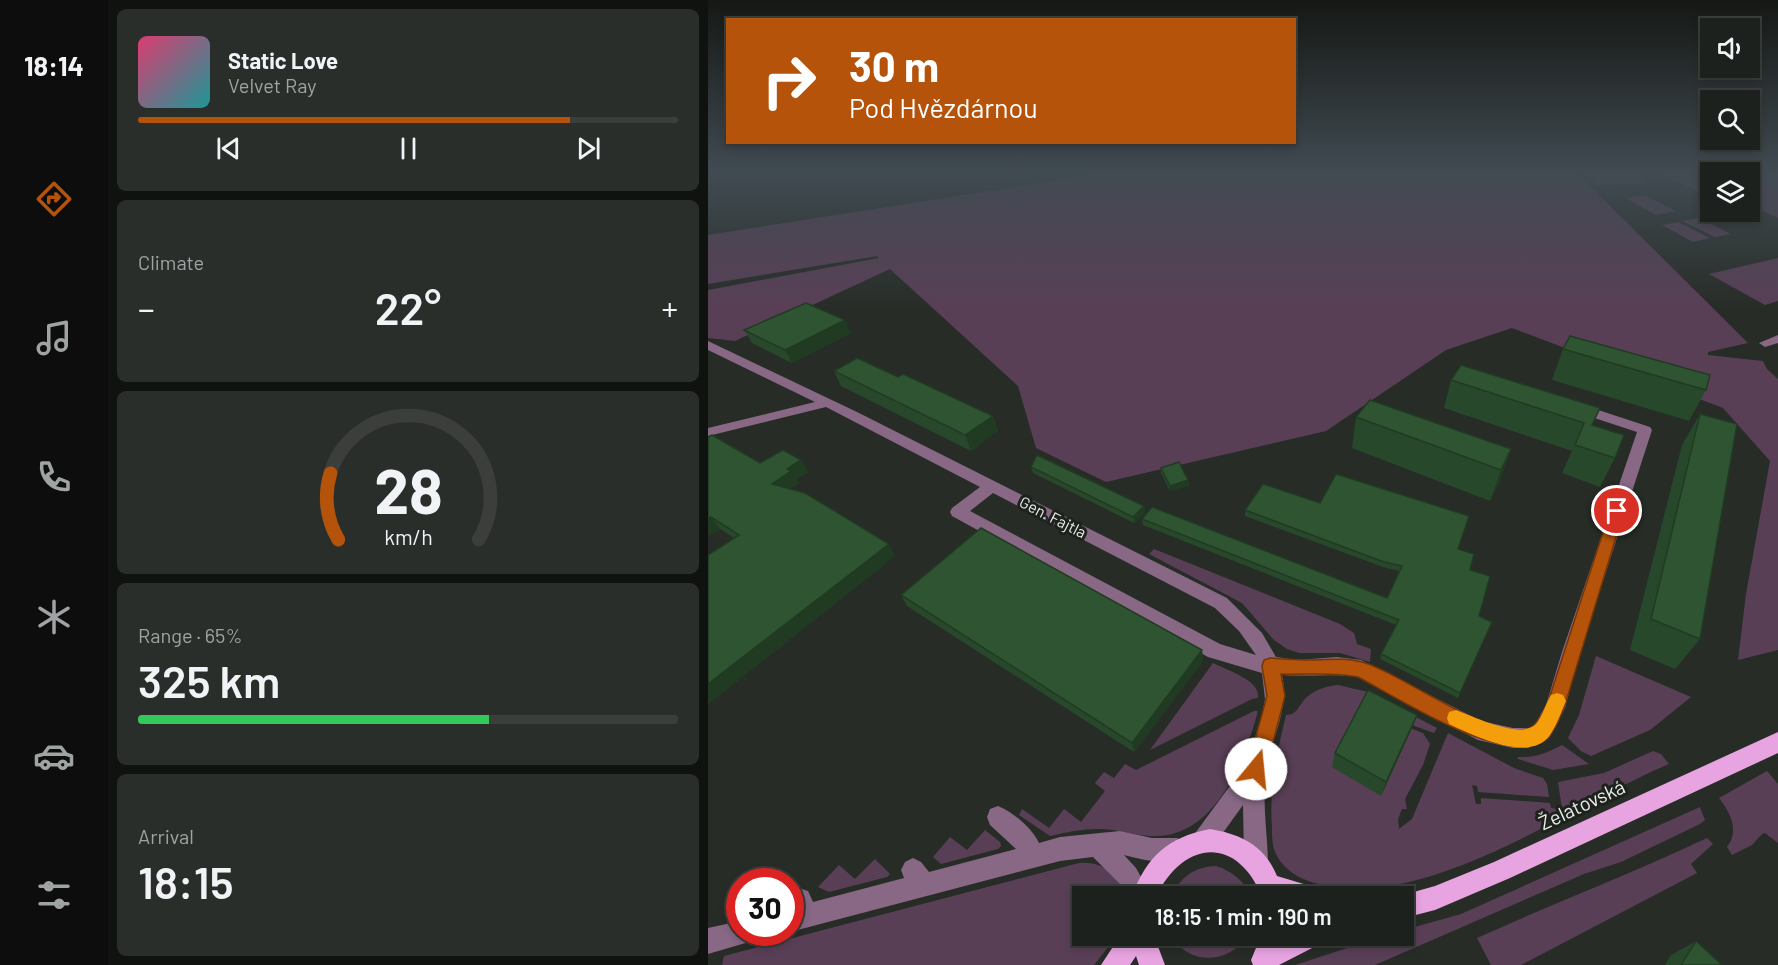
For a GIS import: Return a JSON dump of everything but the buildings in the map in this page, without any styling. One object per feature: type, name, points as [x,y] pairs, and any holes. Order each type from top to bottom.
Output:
[{"type":"main road","name":"Želatovská","points":[[1414,903],[1435,898],[1492,874],[1778,742]]},
{"type":"main road","points":[[1147,886],[1159,866],[1177,850],[1204,840],[1232,844],[1257,861],[1270,886]]},
{"type":"main road","points":[[1114,965],[1128,946]]},
{"type":"main road","points":[[1144,946],[1152,965]]},
{"type":"main road","points":[[1267,953],[1283,946]]},
{"type":"street","points":[[1765,343],[1778,339]]},
{"type":"street","name":"Gen. Fajtla","points":[[708,345],[828,403],[1221,603],[1240,618],[1257,638],[1270,666],[1276,696],[1256,769],[1257,861]]},
{"type":"street","points":[[992,486],[958,512],[1215,651],[1270,666],[1314,668],[1336,665],[1361,669],[1489,734],[1527,738],[1542,731],[1555,708],[1571,651],[1645,430],[1557,402]]},
{"type":"street","points":[[708,432],[828,403]]},
{"type":"street","name":"Gen. Fajtla","points":[[1204,840],[1256,769]]},
{"type":"street","points":[[998,817],[1026,843],[1029,858]]},
{"type":"street","points":[[804,910],[917,878],[1029,858],[1060,849],[1119,843],[1152,850],[1177,850]]},
{"type":"street","points":[[1098,846],[1128,876],[1134,886]]},
{"type":"street","points":[[708,941],[726,936]]},
{"type":"shaded area","points":[[810,219],[1623,219],[1748,343],[1708,352],[1708,355],[1763,361],[1767,369],[1778,379],[1778,650],[1738,660],[1746,594],[1770,461],[1723,408],[1512,328],[1446,350],[1326,431],[1106,482],[1036,448],[1018,386],[890,269],[735,341],[708,338],[708,290],[879,258],[877,256],[708,284],[708,235]]},
{"type":"shaded area","points":[[1700,219],[1700,222],[1707,222],[1731,234],[1715,237],[1682,221]]},
{"type":"shaded area","points":[[1678,222],[1710,238],[1693,242],[1662,225]]},
{"type":"shaded area","points":[[1778,258],[1778,301],[1765,305],[1709,274]]},
{"type":"shaded area","points":[[1154,549],[1340,624],[1354,633],[1357,644],[1371,649],[1370,662],[1340,653],[1299,653],[1287,649],[1274,640],[1242,603],[1149,554]]},
{"type":"shaded area","points":[[1596,656],[1691,697],[1650,730],[1591,756],[1581,751],[1568,738],[1579,715]]},
{"type":"shaded area","points":[[1213,663],[1249,681],[1254,686],[1258,698],[1150,750]]},
{"type":"shaded area","points":[[1338,685],[1368,692],[1437,728],[1434,733],[1412,725],[1410,728],[1423,733],[1430,744],[1423,765],[1405,799],[1407,809],[1402,809],[1398,819],[1399,829],[1412,819],[1448,733],[1514,768],[1543,778],[1547,784],[1549,797],[1478,792],[1477,786],[1472,785],[1476,804],[1481,804],[1481,798],[1550,803],[1551,808],[1562,809],[1558,782],[1604,773],[1653,751],[1661,754],[1669,764],[1543,828],[1450,870],[1403,883],[1376,886],[1315,883],[1292,873],[1276,854],[1272,837],[1271,813],[1277,757],[1286,715],[1296,711],[1314,692]]},
{"type":"shaded area","points":[[1258,711],[1245,750],[1225,790],[1212,808],[1197,822],[1179,832],[1153,836],[1097,829],[1050,836],[1019,815],[1022,809],[1049,828],[1064,809],[1081,822],[1105,791],[1095,783],[1104,772],[1114,778],[1125,764],[1136,770]]},
{"type":"shaded area","points":[[1562,745],[1589,764],[1553,770],[1518,759],[1518,757],[1541,754]]},
{"type":"shaded area","points":[[1767,771],[1778,784],[1778,843],[1765,833],[1752,845],[1732,855],[1727,847],[1733,835],[1732,822],[1719,798]]},
{"type":"shaded area","points":[[1700,807],[1705,820],[1700,824],[1621,862],[1584,874],[1375,965],[1295,965],[1353,946],[1414,946],[1414,927],[1461,914]]},
{"type":"shaded area","points":[[985,830],[1000,842],[1001,846],[998,849],[941,864],[933,857],[950,837],[967,850]]},
{"type":"shaded area","points":[[1707,838],[1713,844],[1691,864],[1697,873],[1521,965],[1491,965],[1477,938],[1650,864]]},
{"type":"shaded area","points":[[875,859],[890,874],[887,877],[829,892],[818,887],[839,865],[855,879]]},
{"type":"shaded area","points":[[1079,863],[1102,867],[1109,871],[1121,886],[1072,886],[1072,946],[1109,946],[1094,965],[722,965],[724,956],[762,946],[804,946],[804,935]]},
{"type":"shaded area","points":[[1216,866],[1228,871],[1245,886],[1178,886],[1189,874]]},
{"type":"shaded area","points":[[1179,946],[1239,946],[1230,952],[1208,958],[1188,952]]},
{"type":"slow traffic","points":[[1456,718],[1489,734],[1527,738],[1542,731],[1557,701]]},
{"type":"route","points":[[1256,769],[1276,696],[1270,666],[1314,668],[1349,666],[1375,675],[1489,734],[1527,738],[1542,731],[1555,708],[1571,651],[1617,511]]}]
